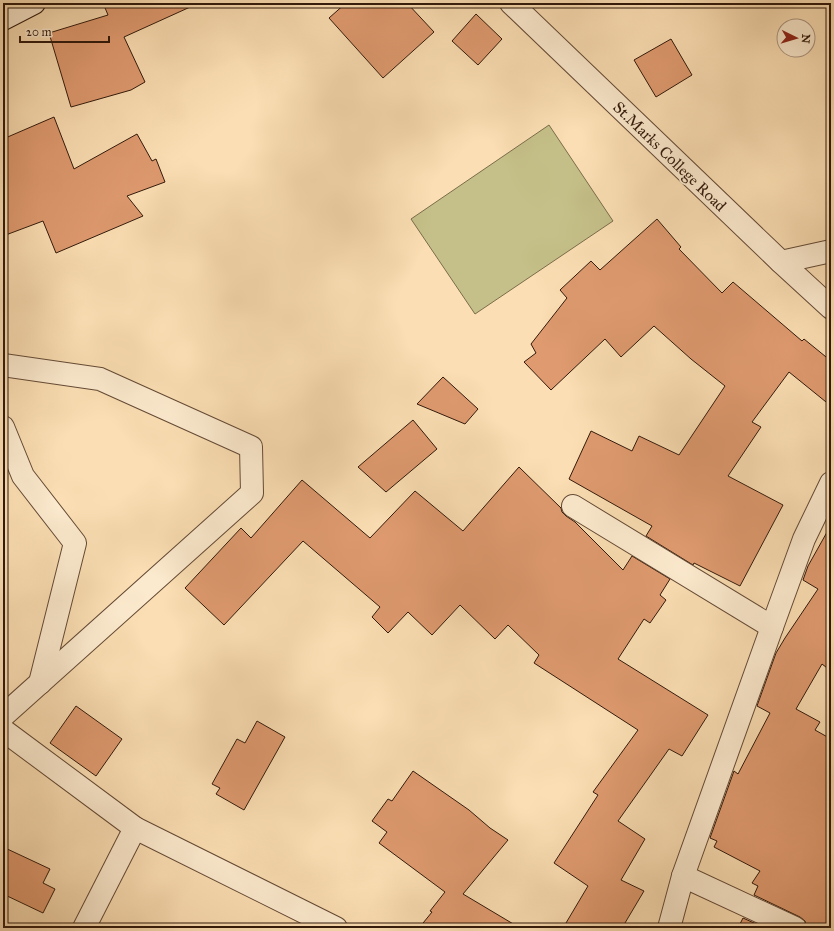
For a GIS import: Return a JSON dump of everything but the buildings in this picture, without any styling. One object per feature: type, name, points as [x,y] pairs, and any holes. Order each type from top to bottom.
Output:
[{"type":"street","points":[[3,19],[34,3]]},
{"type":"street","name":"St.Marks College Road","points":[[511,3],[831,308]]},
{"type":"street","points":[[781,262],[831,251]]},
{"type":"street","points":[[3,365],[100,379],[251,447],[252,493],[3,716]]},
{"type":"street","points":[[3,427],[23,476],[75,543],[40,683]]},
{"type":"street","points":[[669,928],[683,876],[804,539],[831,484]]},
{"type":"street","points":[[572,506],[772,627]]},
{"type":"street","points":[[3,730],[135,828],[336,928]]},
{"type":"street","points":[[84,928],[135,828]]},
{"type":"street","points":[[683,876],[795,928]]},
{"type":"shaded area","points":[[549,125],[613,221],[475,314],[411,219]]}]
